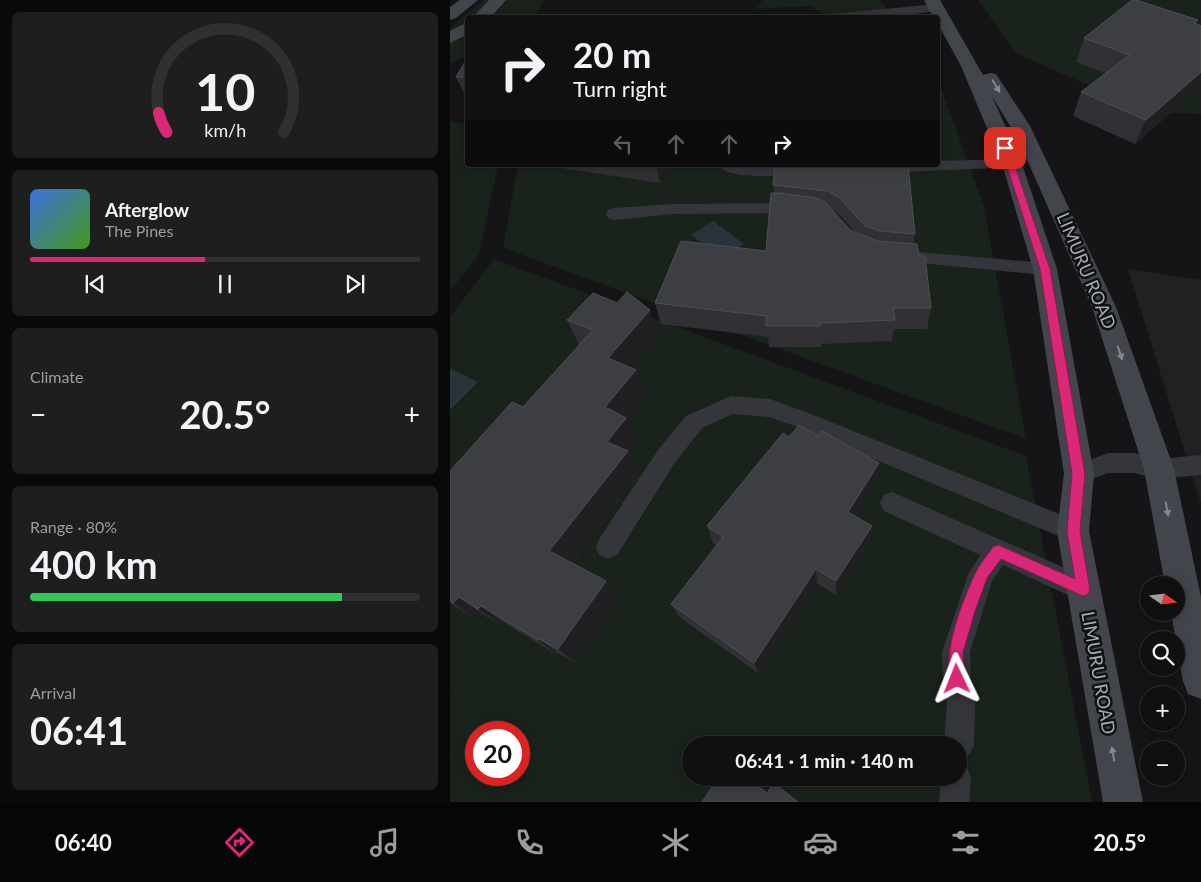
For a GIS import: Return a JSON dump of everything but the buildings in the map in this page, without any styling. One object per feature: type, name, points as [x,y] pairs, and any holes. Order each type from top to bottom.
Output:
[{"type":"main road","points":[[450,15],[470,0]]},
{"type":"main road","points":[[483,15],[498,0]]},
{"type":"main road","name":"LIMURU ROAD","points":[[937,3],[970,66],[1012,164],[1045,269],[1079,474],[1073,531],[1123,802]]},
{"type":"main road","name":"LIMURU ROAD","points":[[937,3],[1020,126],[1104,307],[1159,469],[1201,679]]},
{"type":"main road","points":[[450,38],[465,29]]},
{"type":"lane","points":[[855,15],[937,3]]},
{"type":"lane","points":[[940,166],[1012,164]]},
{"type":"lane","points":[[728,167],[730,169],[746,170],[814,170]]},
{"type":"lane","points":[[861,168],[899,167]]},
{"type":"lane","points":[[614,214],[672,208],[782,208],[811,212]]},
{"type":"lane","points":[[876,255],[1045,269]]},
{"type":"lane","points":[[608,547],[666,457],[694,422],[731,405],[770,408],[803,420],[1073,531]]},
{"type":"lane","points":[[1079,474],[1108,463],[1134,463],[1159,469],[1201,465]]},
{"type":"lane","points":[[892,504],[1083,590]]},
{"type":"lane","points":[[959,736],[961,704],[957,679],[956,652],[981,575],[998,551]]},
{"type":"lane","points":[[954,802],[955,786]]},
{"type":"shaded area","points":[[483,0],[544,0],[535,15],[465,15]]},
{"type":"shaded area","points":[[763,0],[880,0],[892,15],[825,15],[811,6],[753,9]]},
{"type":"shaded area","points":[[978,0],[1201,0],[1201,114],[1150,112],[1017,54]]},
{"type":"shaded area","points":[[465,15],[465,57],[450,63],[450,28]]},
{"type":"shaded area","points":[[940,85],[984,207],[1026,439],[503,248],[518,167],[940,167]]},
{"type":"shaded area","points":[[450,121],[465,124],[465,167],[498,167],[479,254],[450,291]]},
{"type":"shaded area","points":[[713,221],[744,244],[723,258],[691,235]]},
{"type":"shaded area","points":[[494,259],[1026,456],[1092,802],[450,802],[450,696],[452,693],[450,691],[450,317]]},
{"type":"shaded area","points":[[1128,269],[1201,280],[1201,504]]},
{"type":"shaded area","points":[[451,369],[478,382],[450,410],[450,371]]},
{"type":"route","points":[[957,679],[956,652],[968,611],[981,575],[998,551],[1083,590],[1073,531],[1079,474],[1045,269],[1012,164],[1005,148]]}]
